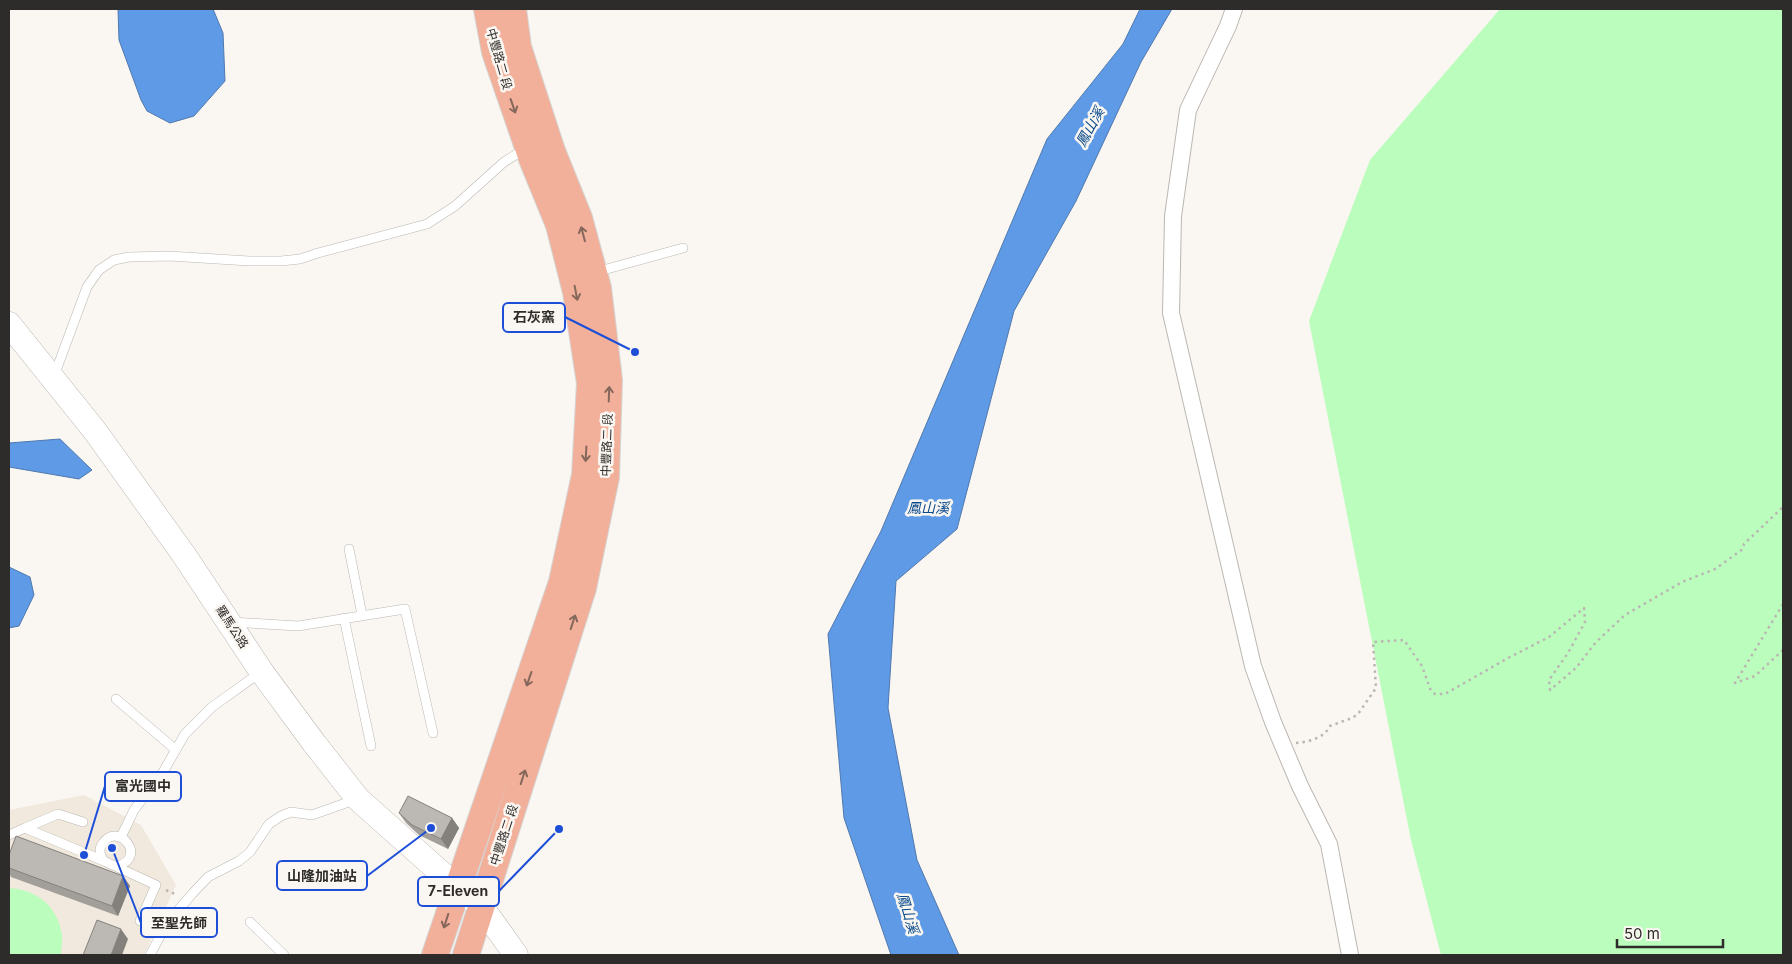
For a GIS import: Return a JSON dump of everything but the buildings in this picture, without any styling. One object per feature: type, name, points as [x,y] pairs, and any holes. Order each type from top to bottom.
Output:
[{"type":"main road","name":"中豐路二 段","points":[[466,955],[583,588],[606,477],[609,380],[597,362],[533,140],[495,52],[487,9]]},
{"type":"main road","name":"中豐路二 段","points":[[435,955],[562,582],[585,475],[590,383],[597,362],[598,288],[579,218],[533,140],[513,9]]},
{"type":"main road","name":"羅馬公路","points":[[9,324],[95,431],[184,555],[261,672],[358,798],[457,887],[482,906],[516,955]]},
{"type":"street","points":[[1234,9],[1228,26],[1188,110],[1173,216],[1171,313],[1253,666],[1282,744],[1300,786],[1329,844],[1350,955]]},
{"type":"lane","points":[[53,379],[87,287],[99,270],[114,260],[129,257],[169,256],[281,262],[300,259],[427,224],[455,206],[504,162],[533,140]]},
{"type":"lane","points":[[594,273],[683,248]]},
{"type":"lane","points":[[349,549],[362,615]]},
{"type":"lane","points":[[228,622],[298,626],[405,609],[433,733]]},
{"type":"lane","points":[[344,618],[371,746]]},
{"type":"lane","points":[[121,838],[134,810],[163,772],[185,734],[212,707],[261,672]]},
{"type":"lane","points":[[116,700],[176,750]]},
{"type":"lane","points":[[150,955],[167,923],[187,900],[208,877],[239,861],[250,852],[269,824],[291,812],[312,815],[358,798]]},
{"type":"lane","points":[[9,835],[58,814],[83,822]]},
{"type":"lane","points":[[25,828],[112,866],[117,866],[156,885],[140,920]]},
{"type":"lane","points":[[104,861],[100,852],[103,842],[111,836],[121,838],[129,844],[130,853],[126,862],[117,866]]},
{"type":"lane","points":[[250,922],[284,955]]},
{"type":"path","points":[[1282,744],[1313,740],[1328,730],[1330,726],[1358,714],[1376,688],[1373,670],[1373,642],[1404,640],[1422,666],[1431,691],[1435,694],[1446,694],[1549,637],[1584,608],[1585,622],[1568,653],[1549,680],[1550,690],[1576,668],[1596,642],[1625,615],[1682,582],[1715,569],[1743,549],[1744,544],[1783,507]]},
{"type":"path","points":[[1783,604],[1735,683],[1755,676],[1783,650]]},
{"type":"path","points":[[156,885],[187,900]]},
{"type":"shaded area","points":[[84,795],[141,825],[176,885],[144,955],[9,955],[9,810]]},
{"type":"green space","points":[[1500,9],[1783,9],[1783,955],[1441,955],[1411,840],[1309,321],[1370,160]]},
{"type":"green space","points":[[9,888],[19,889],[37,896],[51,908],[60,926],[62,938],[61,955],[9,955]]},
{"type":"water","points":[[118,9],[213,9],[223,33],[225,81],[194,116],[170,123],[147,111],[141,100],[119,40]]},
{"type":"water","name":"鳳山溪","points":[[1140,9],[1172,9],[1141,62],[1076,201],[1014,311],[957,529],[896,581],[888,708],[917,860],[959,955],[891,955],[844,818],[828,634],[881,531],[1047,139],[1123,44]]},
{"type":"water","points":[[60,439],[92,470],[79,479],[9,467],[9,443]]},
{"type":"water","points":[[9,567],[30,577],[34,595],[19,626],[9,628]]},
{"type":"place","name":"石灰窯","points":[[635,352]]},
{"type":"place","name":"山隆加油站","points":[[431,828]]},
{"type":"place","name":"7-Eleven","points":[[559,829]]},
{"type":"place","name":"至聖先師","points":[[112,848]]},
{"type":"place","name":"富光國中","points":[[84,855]]}]
